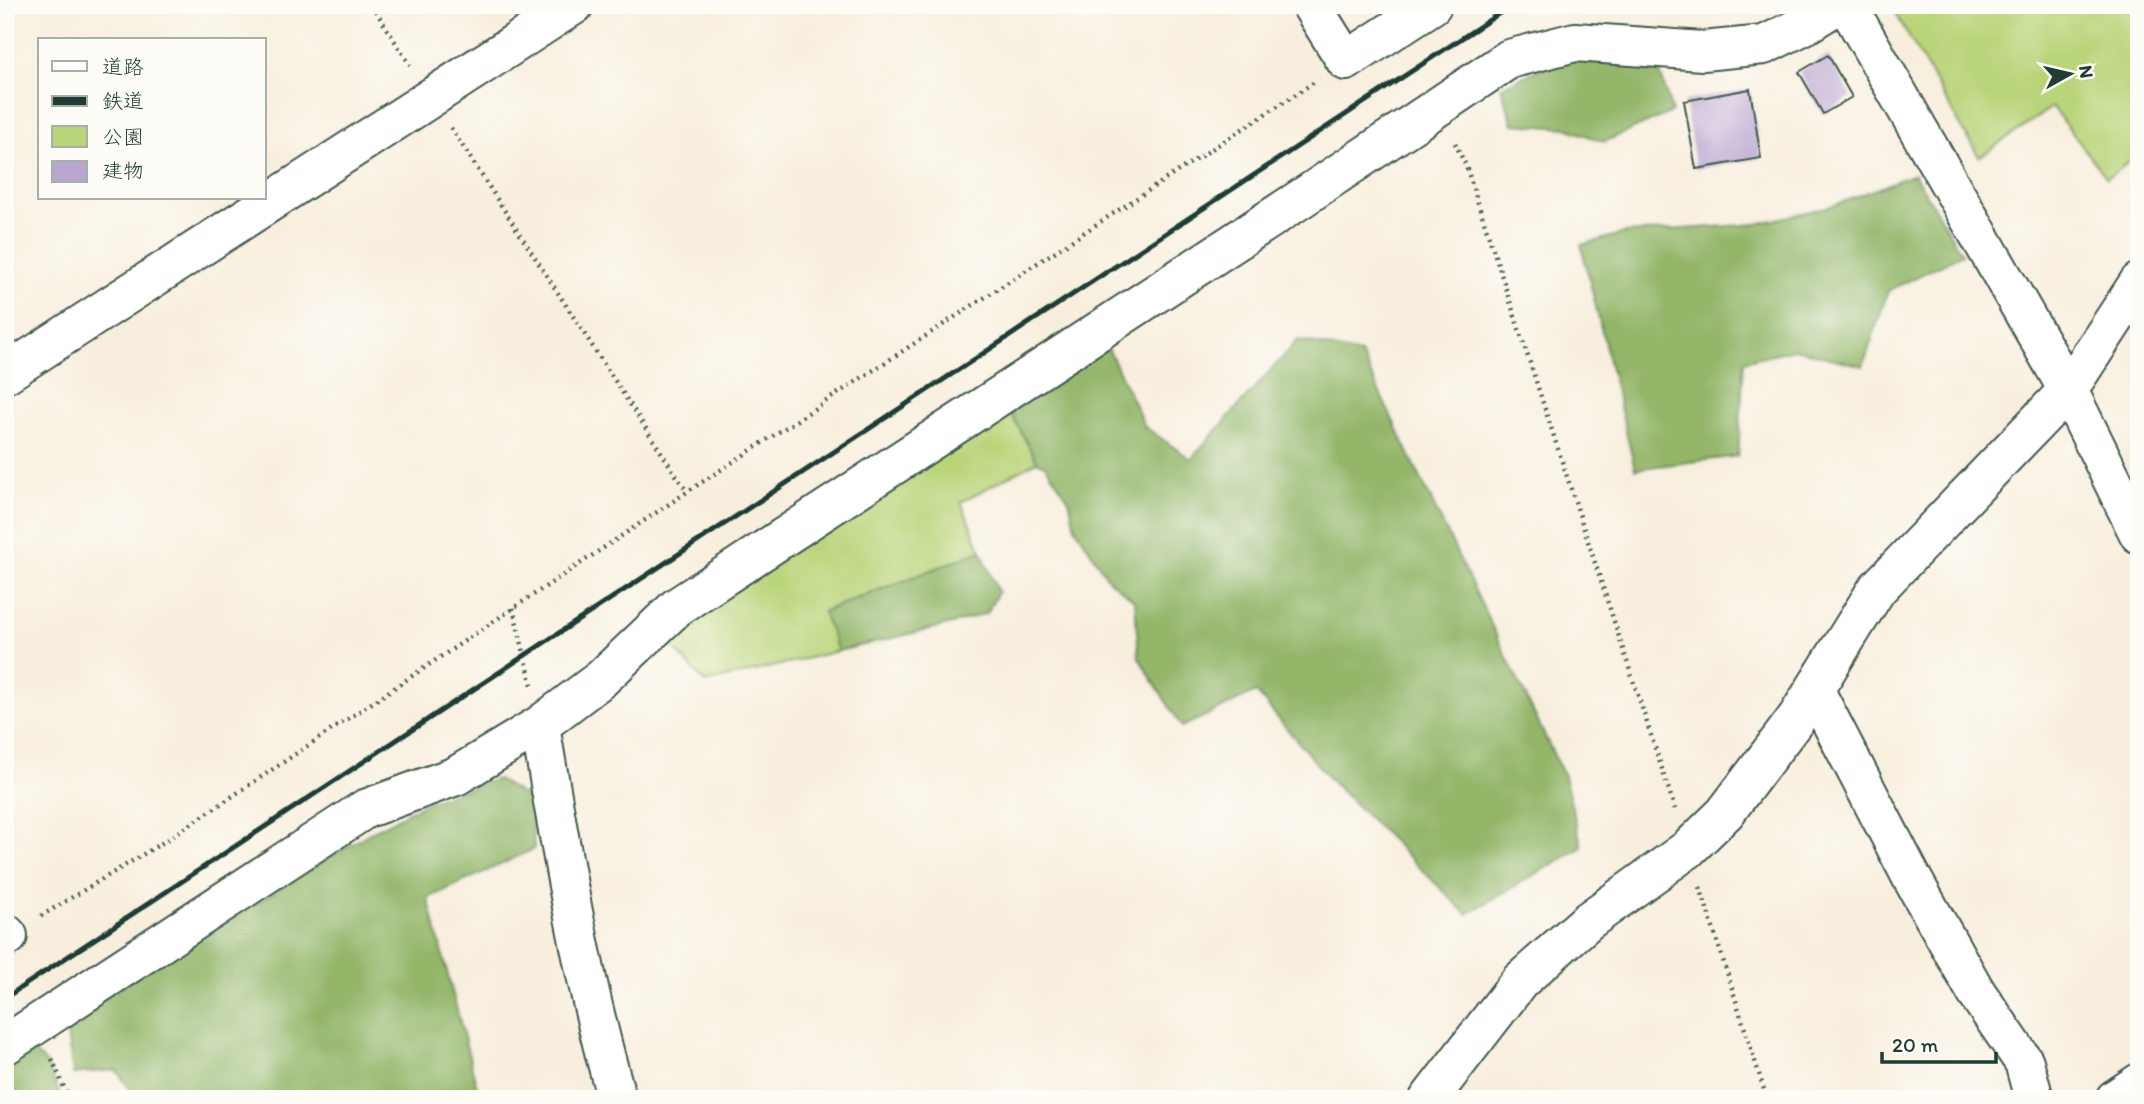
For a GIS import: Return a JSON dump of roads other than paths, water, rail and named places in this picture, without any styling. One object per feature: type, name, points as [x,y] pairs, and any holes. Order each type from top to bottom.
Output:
[{"type":"street","points":[[5,374],[574,5]]},
{"type":"street","points":[[1311,5],[1346,61],[1432,5]]},
{"type":"street","points":[[5,1045],[365,810],[456,776],[540,725],[601,679],[677,607],[1509,59],[1575,42],[1703,51],[1764,44],[1837,5]]},
{"type":"street","points":[[1847,5],[2068,390],[2139,534]]},
{"type":"street","points":[[1429,1099],[1520,981],[1588,920],[1688,849],[1725,813],[1815,691],[1877,589],[2068,390],[2139,282]]},
{"type":"street","points":[[1815,691],[1907,868],[1976,992],[2024,1062],[2034,1099]]},
{"type":"street","points":[[540,725],[568,888],[617,1099]]},
{"type":"street","points":[[2115,1099],[2139,1083]]},
{"type":"railway","points":[[5,998],[1512,5]]}]
